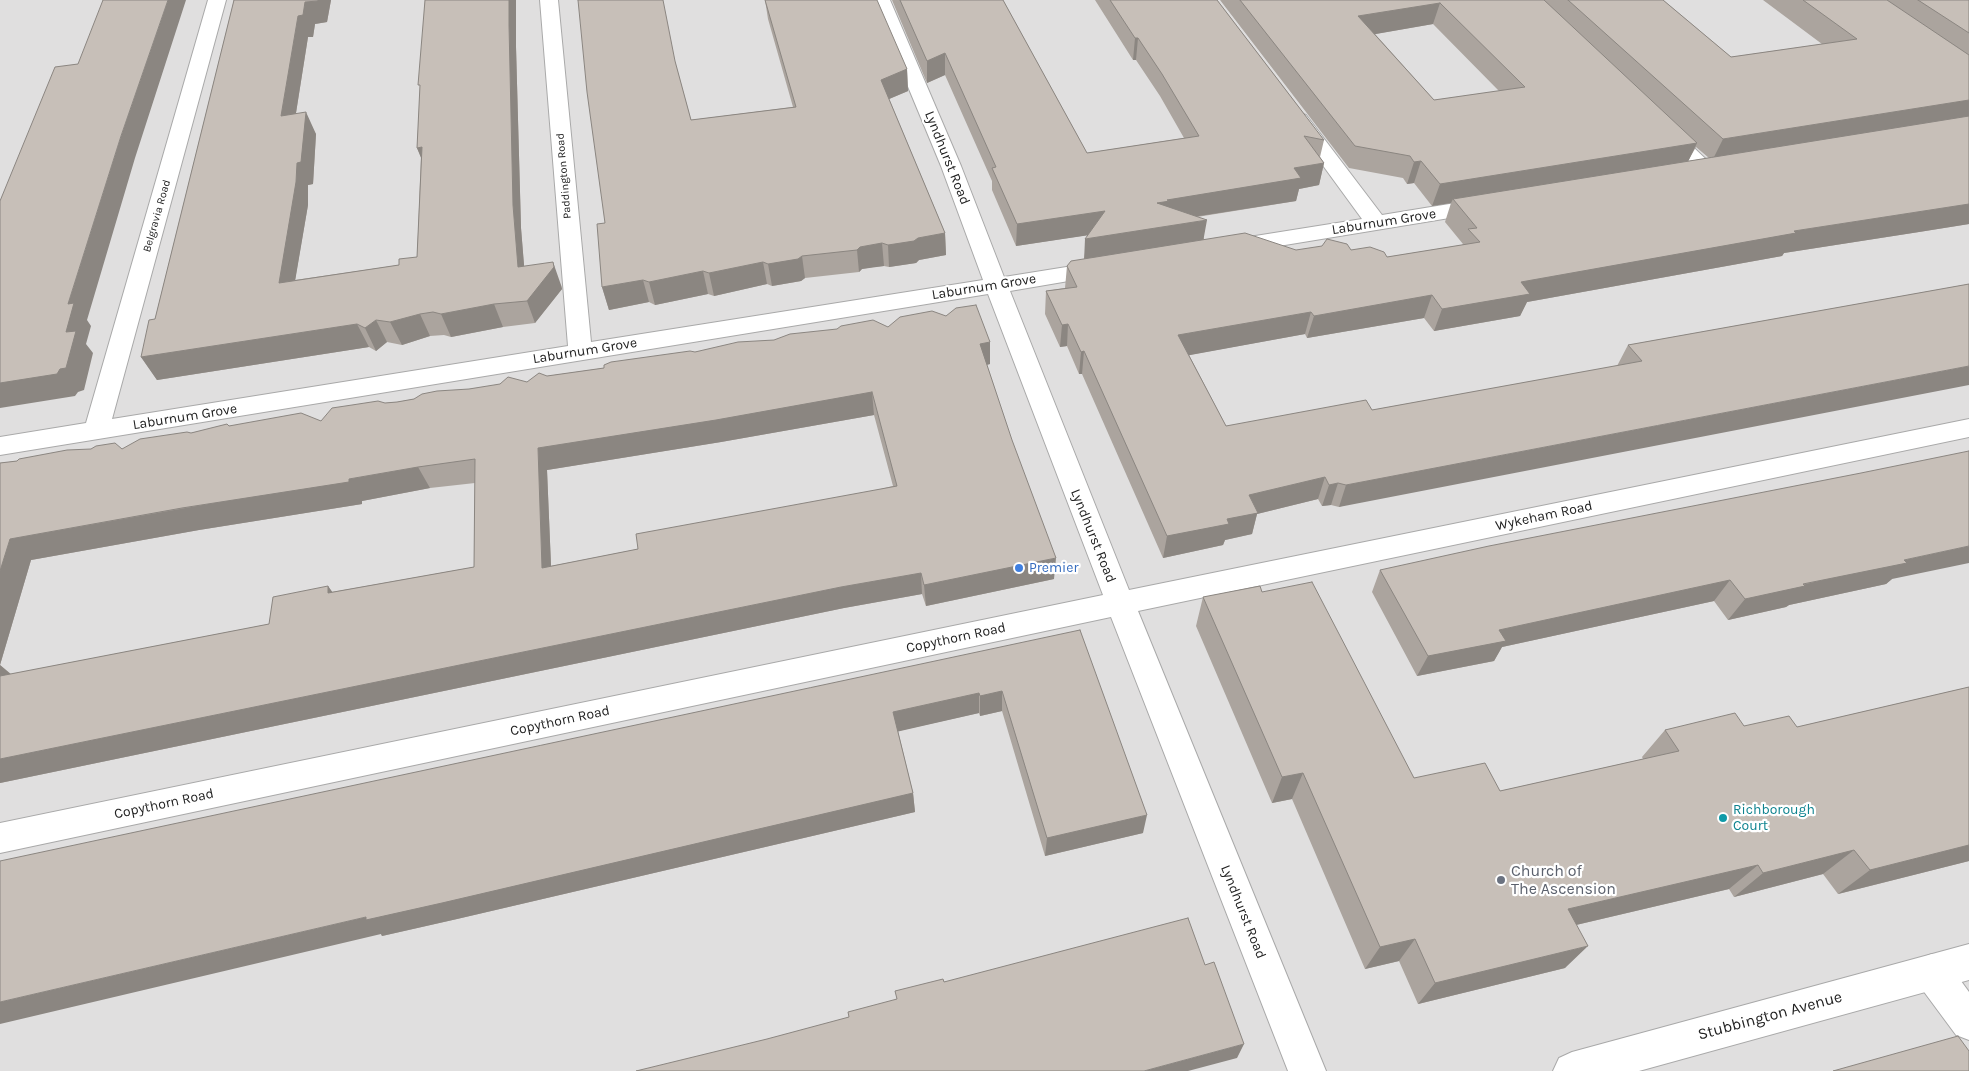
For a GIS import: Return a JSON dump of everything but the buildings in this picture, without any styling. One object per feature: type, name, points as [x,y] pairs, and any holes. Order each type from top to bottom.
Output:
[{"type":"street","name":"Belgravia Road","points":[[96,432],[217,0]]},
{"type":"street","name":"Paddington Road","points":[[548,0],[580,351]]},
{"type":"street","name":"Lyndhurst Road","points":[[881,0],[951,166],[1051,430],[1307,1071]]},
{"type":"street","points":[[1288,105],[1376,223]]},
{"type":"street","points":[[1651,117],[1716,168],[1677,174]]},
{"type":"street","name":"Laburnum Grove","points":[[1207,251],[1503,202]]},
{"type":"street","name":"Laburnum Grove","points":[[0,446],[1121,265]]},
{"type":"street","name":"Wykeham Road","points":[[1120,603],[1969,428]]},
{"type":"street","name":"Copythorn Road","points":[[0,838],[1120,603]]},
{"type":"street","name":"Stubbington Avenue","points":[[1572,1071],[1969,962]]},
{"type":"street","points":[[1932,972],[1969,1022]]},
{"type":"shaded area","points":[[0,0],[1969,0],[1969,1071],[0,1071]]},
{"type":"place","name":"Premier","points":[[1019,568]]},
{"type":"place","name":"Richborough Court","points":[[1723,818]]},
{"type":"place","name":"Church of The Ascension","points":[[1501,880]]}]
